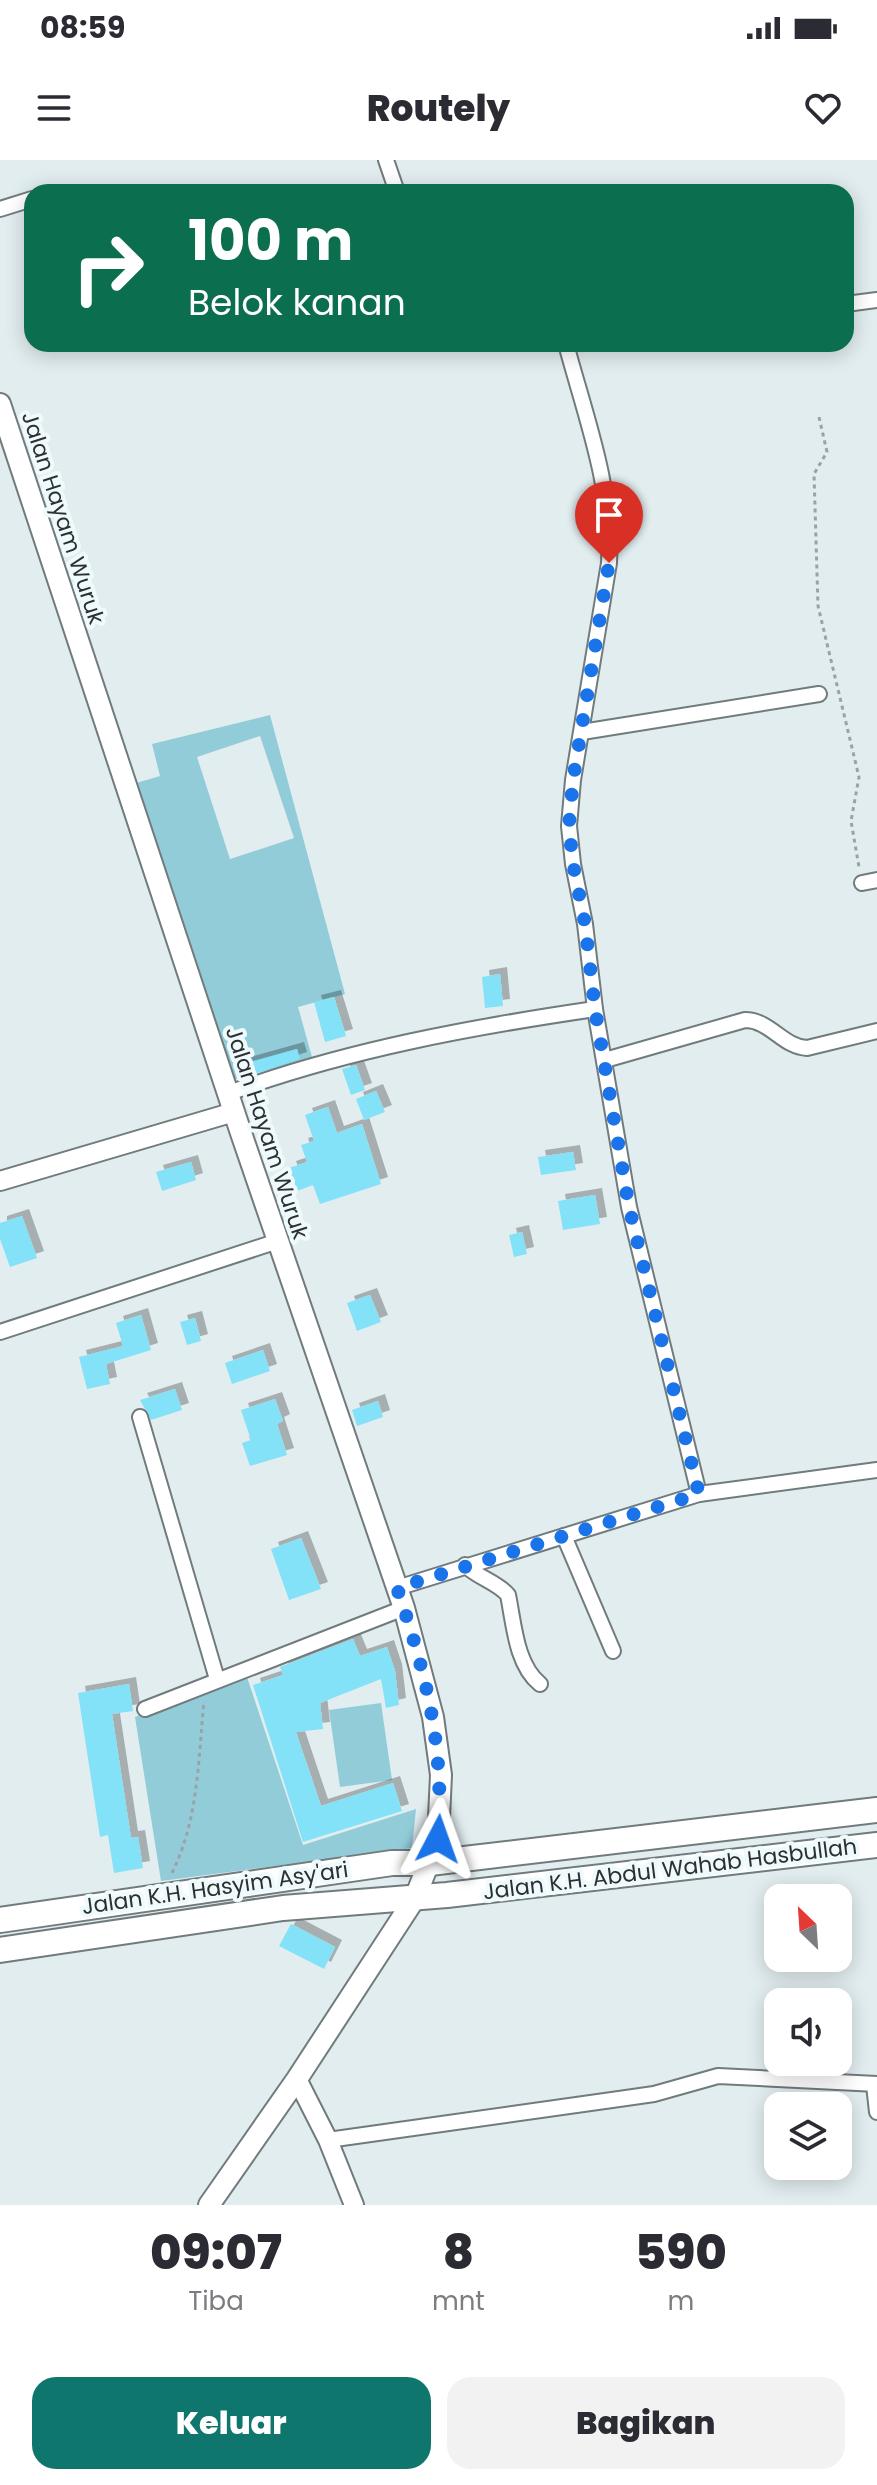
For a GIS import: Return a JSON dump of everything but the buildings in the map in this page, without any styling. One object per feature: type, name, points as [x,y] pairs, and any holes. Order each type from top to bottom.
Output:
[{"type":"highway","name":"Jalan K.H. Abdul Wahab Hasbullah","points":[[422,1881],[877,1810]]},
{"type":"highway","name":"Jalan K.H. Abdul Wahab Hasbullah","points":[[422,1881],[877,1845]]},
{"type":"highway","name":"Jalan K.H. Hasyim Asy'ari","points":[[0,1920],[392,1863],[422,1881]]},
{"type":"highway","name":"Jalan K.H. Hasyim Asy'ari","points":[[0,1950],[283,1908],[422,1881]]},
{"type":"main road","name":"Jalan Hayam Wuruk","points":[[0,404],[278,1241],[404,1608],[433,1717],[441,1775],[438,1839],[422,1881]]},
{"type":"main road","points":[[209,2205],[297,2079],[422,1881]]},
{"type":"street","points":[[386,160],[394,184]]},
{"type":"street","points":[[0,209],[24,202]]},
{"type":"street","points":[[854,303],[877,300]]},
{"type":"street","points":[[568,352],[606,495],[610,540],[609,563],[573,780],[569,826],[573,864],[629,1207],[699,1494]]},
{"type":"street","points":[[582,732],[819,694]]},
{"type":"street","points":[[0,1181],[232,1103],[315,1066],[495,1023],[595,1009]]},
{"type":"street","points":[[605,1060],[745,1020],[765,1024],[798,1047],[807,1048],[877,1031]]},
{"type":"street","points":[[0,1332],[278,1241]]},
{"type":"street","points":[[140,1417],[217,1679]]},
{"type":"street","points":[[397,1588],[699,1494],[877,1470]]},
{"type":"street","points":[[564,1536],[613,1651]]},
{"type":"street","points":[[465,1565],[508,1595],[522,1656],[530,1676],[540,1684]]},
{"type":"street","points":[[145,1709],[404,1608]]},
{"type":"street","points":[[328,2140],[654,2094],[718,2076],[875,2084],[877,2112]]},
{"type":"street","points":[[297,2079],[328,2140],[354,2205]]},
{"type":"path","points":[[819,417],[827,452],[814,474],[818,606],[859,777],[851,821],[870,882]]},
{"type":"path","points":[[162,1895],[176,1867],[193,1815],[204,1700],[217,1679]]},
{"type":"shaded area","points":[[270,715],[345,994],[298,1007],[312,1057],[229,1081],[133,784],[160,776],[152,744]],"holes":[[[260,736],[294,838],[230,859],[197,757]]]},
{"type":"shaded area","points":[[245,1671],[303,1845],[416,1809],[412,1848],[161,1881],[135,1717]]},
{"type":"shaded area","points":[[381,1703],[392,1780],[340,1787],[329,1710]]},
{"type":"route","points":[[438,1839],[441,1775],[433,1717],[397,1588],[699,1494],[629,1207],[595,1009],[569,826],[573,780],[609,563]]}]
